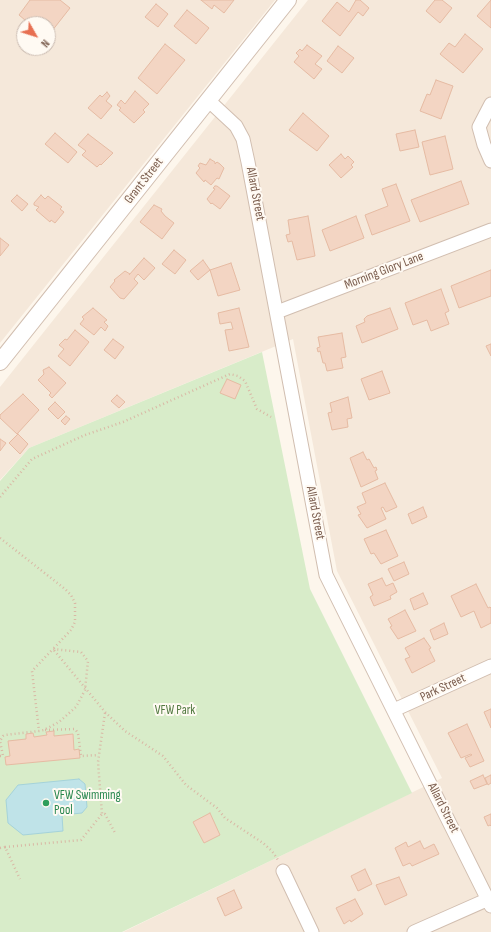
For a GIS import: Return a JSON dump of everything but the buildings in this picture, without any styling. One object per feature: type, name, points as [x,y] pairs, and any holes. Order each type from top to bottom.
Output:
[{"type":"street","name":"Grant Street","points":[[0,362],[288,0]]},
{"type":"street","name":"Allard Street","points":[[208,100],[236,126],[243,139],[326,575],[490,901]]},
{"type":"street","points":[[491,104],[479,127],[491,161]]},
{"type":"street","name":"Morning Glory Lane","points":[[277,312],[491,230]]},
{"type":"street","name":"Park Street","points":[[394,710],[491,666]]},
{"type":"street","points":[[283,871],[312,932]]},
{"type":"street","points":[[414,932],[490,901]]},
{"type":"path","points":[[0,497],[32,459],[85,435],[123,422],[230,374],[238,376],[245,381],[257,409],[271,417]]},
{"type":"path","points":[[0,538],[65,589],[75,603],[75,622],[71,630],[32,671],[39,731]]},
{"type":"path","points":[[53,649],[105,712],[125,731],[163,756],[186,785],[217,808],[225,818],[272,851],[283,871]]},
{"type":"path","points":[[44,730],[69,715],[82,700],[86,690],[88,661],[81,652],[53,649]]},
{"type":"path","points":[[0,848],[81,840],[102,814],[98,755],[105,712]]},
{"type":"path","points":[[0,756],[2,756],[0,741],[3,736],[44,730],[76,729],[78,733],[81,756],[98,755]]},
{"type":"path","points":[[102,814],[105,814],[115,833]]},
{"type":"path","points":[[5,847],[20,879]]},
{"type":"shaded area","points":[[0,0],[275,0],[0,343]]},
{"type":"shaded area","points":[[308,0],[491,0],[491,932],[123,932],[442,778],[337,571],[293,339],[29,448],[0,480],[0,387]]},
{"type":"green space","name":"VFW Park","points":[[262,352],[310,589],[412,793],[122,932],[0,932],[0,481],[29,448]]},
{"type":"water","name":"VFW Swimming Pool","points":[[79,779],[85,784],[87,807],[82,813],[62,815],[63,831],[23,835],[8,823],[6,800],[18,785]]},
{"type":"place","name":"VFW Swimming Pool","points":[[46,803]]}]
